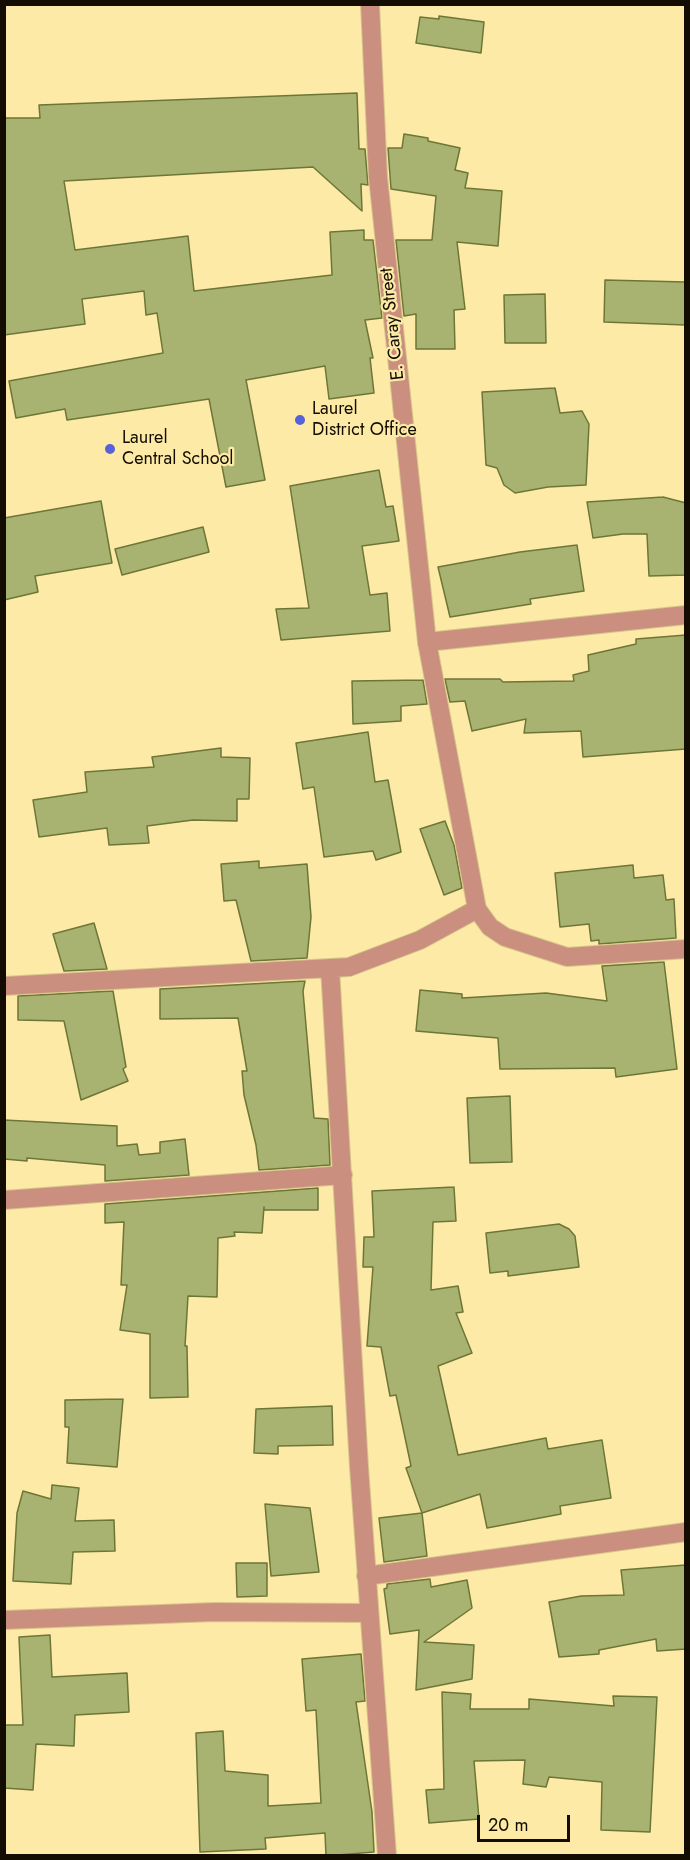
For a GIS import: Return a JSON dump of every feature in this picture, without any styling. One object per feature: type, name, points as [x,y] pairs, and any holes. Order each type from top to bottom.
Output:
[{"type":"street","name":"E. Caray Street","points":[[370,4],[378,177],[427,642],[477,909]]},
{"type":"street","points":[[427,642],[686,615]]},
{"type":"street","points":[[4,986],[349,967],[420,940],[477,909],[490,927],[506,938],[567,957],[686,949]]},
{"type":"street","points":[[330,968],[366,1576],[387,1856]]},
{"type":"street","points":[[4,1200],[343,1175]]},
{"type":"street","points":[[366,1576],[686,1532]]},
{"type":"street","points":[[4,1620],[214,1612],[369,1613]]},
{"type":"building","points":[[439,16],[484,22],[481,53],[416,43],[420,17],[439,19]]},
{"type":"building","points":[[357,93],[359,149],[365,149],[368,185],[361,184],[362,211],[313,167],[64,181],[75,250],[188,236],[194,291],[332,275],[330,232],[364,230],[364,240],[373,240],[382,318],[365,320],[373,358],[370,358],[374,393],[329,399],[325,366],[246,380],[265,480],[226,487],[209,399],[67,420],[65,409],[16,418],[9,381],[163,353],[157,313],[146,315],[144,291],[82,299],[85,324],[4,335],[4,118],[40,118],[39,105]]},
{"type":"building","points":[[404,134],[428,138],[428,141],[460,148],[455,170],[468,173],[465,188],[502,191],[498,246],[457,242],[465,309],[454,310],[455,349],[416,349],[416,314],[404,316],[396,240],[432,240],[436,196],[391,189],[388,148],[402,148]]},
{"type":"building","points":[[605,280],[686,282],[686,325],[604,322]]},
{"type":"building","points":[[545,294],[546,343],[505,343],[504,295]]},
{"type":"building","points":[[555,388],[560,413],[582,411],[589,424],[586,485],[548,487],[515,493],[504,485],[497,468],[486,465],[482,392]]},
{"type":"building","points":[[379,470],[386,507],[393,506],[399,541],[362,546],[370,595],[387,593],[390,631],[281,640],[276,609],[309,608],[290,486]]},
{"type":"building","points":[[663,497],[686,503],[686,575],[649,576],[647,534],[593,538],[587,502]]},
{"type":"building","points":[[101,501],[112,563],[35,576],[38,592],[4,600],[4,518]]},
{"type":"building","points":[[203,527],[209,552],[122,575],[115,549]]},
{"type":"building","points":[[577,545],[584,591],[530,599],[531,604],[450,617],[438,567],[520,552]]},
{"type":"building","points":[[686,635],[686,749],[583,757],[581,731],[524,733],[526,719],[472,731],[465,701],[450,702],[445,679],[500,679],[503,682],[574,681],[573,675],[589,671],[588,655],[636,644],[636,639]]},
{"type":"building","points":[[423,680],[427,704],[401,706],[401,721],[353,724],[352,681]]},
{"type":"building","points":[[368,732],[375,782],[388,780],[401,852],[376,860],[373,851],[324,857],[314,787],[303,789],[296,743]]},
{"type":"building","points":[[221,748],[221,757],[250,758],[249,799],[237,799],[237,821],[193,820],[147,826],[149,843],[109,845],[107,828],[39,837],[33,800],[87,792],[85,772],[154,767],[152,757]]},
{"type":"building","points":[[445,821],[454,845],[462,888],[444,895],[420,829]]},
{"type":"building","points":[[259,861],[259,868],[307,864],[311,917],[307,958],[251,961],[236,900],[224,901],[221,864]]},
{"type":"building","points":[[633,865],[634,878],[663,875],[666,900],[674,899],[676,938],[599,944],[599,940],[591,941],[589,924],[560,927],[555,873]]},
{"type":"building","points":[[94,923],[107,969],[64,971],[53,934]]},
{"type":"building","points":[[664,962],[677,1069],[616,1077],[615,1068],[500,1069],[498,1038],[416,1031],[420,990],[462,994],[462,998],[546,993],[607,1001],[602,966]]},
{"type":"building","points":[[305,981],[303,991],[314,1118],[328,1119],[330,1165],[259,1170],[256,1145],[244,1095],[242,1071],[247,1071],[238,1018],[160,1019],[160,989]]},
{"type":"building","points":[[113,991],[126,1067],[123,1069],[128,1081],[81,1100],[64,1021],[18,1020],[18,996]]},
{"type":"building","points":[[510,1096],[512,1162],[470,1163],[467,1098]]},
{"type":"building","points":[[4,1120],[117,1126],[117,1146],[137,1144],[139,1155],[160,1153],[160,1142],[185,1139],[189,1175],[105,1181],[105,1165],[27,1158],[27,1161],[4,1159]]},
{"type":"building","points":[[454,1187],[456,1221],[433,1222],[431,1290],[458,1286],[463,1312],[456,1313],[472,1353],[438,1366],[458,1455],[546,1438],[548,1449],[602,1440],[611,1498],[560,1506],[561,1514],[487,1528],[480,1494],[422,1513],[406,1468],[411,1466],[396,1395],[390,1396],[381,1347],[367,1346],[373,1267],[363,1267],[364,1237],[374,1237],[372,1191]]},
{"type":"building","points":[[318,1188],[318,1210],[264,1210],[264,1207],[262,1233],[234,1232],[235,1236],[218,1238],[217,1297],[188,1296],[185,1346],[187,1346],[188,1397],[150,1398],[150,1334],[120,1330],[127,1285],[121,1285],[124,1222],[105,1223],[105,1204]]},
{"type":"building","points":[[559,1224],[569,1229],[575,1236],[579,1267],[508,1276],[508,1271],[490,1273],[486,1233]]},
{"type":"building","points":[[123,1399],[117,1467],[67,1463],[69,1427],[65,1427],[65,1400]]},
{"type":"building","points":[[332,1406],[333,1445],[278,1446],[278,1454],[254,1453],[256,1409]]},
{"type":"building","points":[[52,1485],[79,1488],[75,1521],[114,1520],[115,1551],[73,1552],[71,1584],[13,1581],[17,1513],[23,1491],[51,1499]]},
{"type":"building","points":[[265,1504],[310,1508],[319,1572],[271,1576]]},
{"type":"building","points":[[422,1513],[427,1556],[384,1562],[379,1518]]},
{"type":"building","points":[[236,1563],[267,1563],[267,1596],[237,1597]]},
{"type":"building","points":[[686,1565],[686,1649],[657,1651],[656,1639],[599,1650],[599,1654],[559,1657],[549,1602],[581,1596],[624,1595],[621,1570]]},
{"type":"building","points":[[430,1579],[431,1587],[467,1580],[472,1608],[424,1642],[474,1645],[472,1679],[416,1690],[419,1630],[390,1634],[384,1589],[387,1588],[387,1584]]},
{"type":"building","points":[[50,1635],[52,1677],[127,1673],[129,1712],[75,1715],[74,1746],[36,1744],[33,1790],[4,1788],[4,1725],[23,1725],[19,1637]]},
{"type":"building","points":[[361,1654],[365,1701],[356,1702],[372,1812],[374,1852],[326,1856],[325,1833],[265,1838],[266,1849],[200,1852],[196,1733],[223,1731],[225,1771],[268,1775],[268,1806],[321,1803],[316,1710],[306,1711],[302,1659]]},
{"type":"building","points":[[442,1692],[471,1694],[470,1709],[529,1709],[529,1699],[614,1706],[613,1696],[657,1697],[650,1832],[601,1830],[602,1782],[549,1777],[546,1787],[523,1784],[525,1760],[474,1761],[479,1819],[429,1823],[426,1790],[444,1789]]},
{"type":"place","name":"Laurel District Office","points":[[300,420]]},
{"type":"place","name":"Laurel Central School","points":[[110,449]]}]
